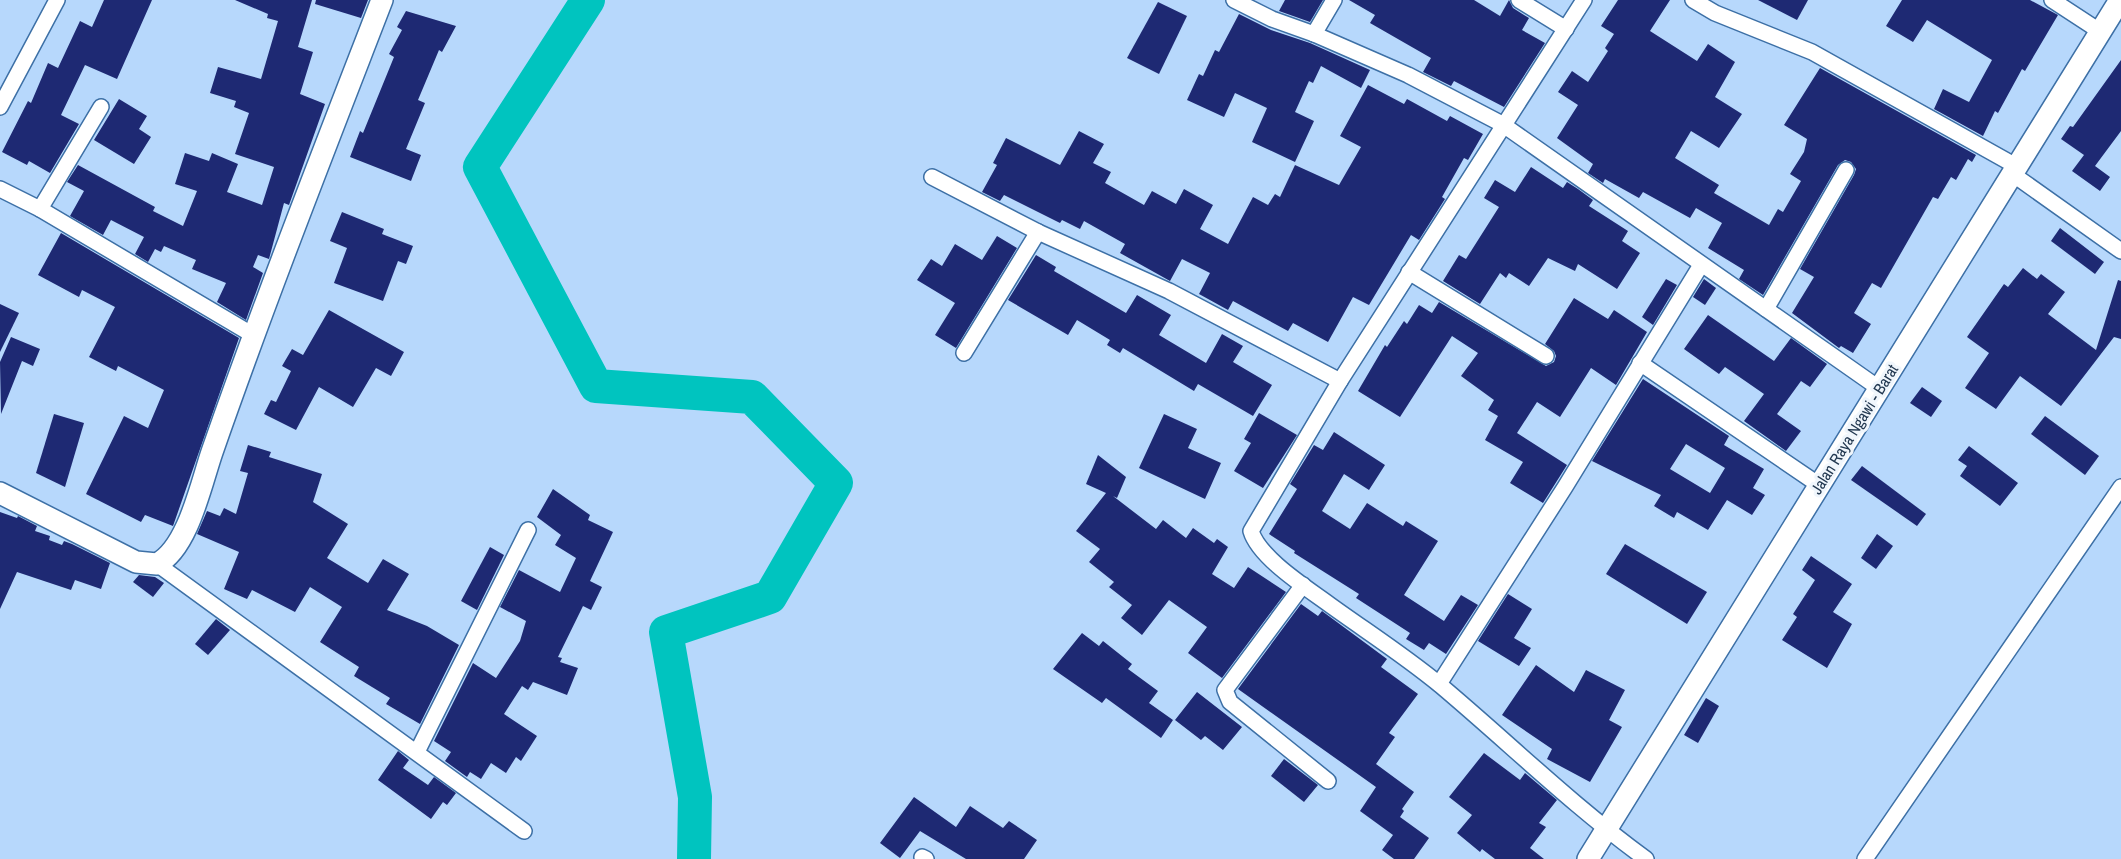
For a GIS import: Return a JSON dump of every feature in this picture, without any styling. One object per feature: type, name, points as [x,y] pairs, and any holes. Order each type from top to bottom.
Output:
[{"type":"main road","points":[[0,493],[135,562],[158,564],[173,551],[189,521],[253,335],[382,0]]},
{"type":"main road","name":"Jalan Raya Ngawi - Barat","points":[[1588,859],[2120,0]]},
{"type":"street","points":[[0,107],[57,0]]},
{"type":"street","points":[[1234,0],[1272,19],[1314,34],[1408,75],[1502,124],[1880,388]]},
{"type":"street","points":[[1314,34],[1334,0]]},
{"type":"street","points":[[1519,0],[1566,29]]},
{"type":"street","points":[[1584,0],[1502,124],[1340,381],[1252,526],[1253,539],[1303,585],[1438,684],[1606,830],[1646,859]]},
{"type":"street","points":[[1693,0],[1715,13],[1812,52],[2014,169],[2121,251]]},
{"type":"street","points":[[2052,0],[2101,32]]},
{"type":"street","points":[[39,209],[101,107]]},
{"type":"street","points":[[1766,309],[1846,170]]},
{"type":"street","points":[[932,177],[1038,232],[1169,291],[1340,381]]},
{"type":"street","points":[[0,189],[39,209],[253,335]]},
{"type":"street","points":[[964,353],[1038,232]]},
{"type":"street","points":[[1438,684],[1565,487],[1701,265]]},
{"type":"street","points":[[1409,272],[1546,356]]},
{"type":"street","points":[[1640,363],[1820,485]]},
{"type":"street","points":[[1865,859],[2121,487]]},
{"type":"street","points":[[417,752],[528,530]]},
{"type":"street","points":[[158,564],[524,831]]},
{"type":"street","points":[[1303,585],[1225,690],[1230,702],[1328,781]]},
{"type":"building","points":[[104,0],[152,0],[117,79],[85,65],[61,115],[79,124],[50,173],[29,161],[27,165],[2,152],[28,101],[31,103],[48,63],[58,68],[80,21],[92,27]]},
{"type":"building","points":[[235,0],[312,0],[298,47],[313,52],[300,94],[325,104],[289,205],[284,203],[269,259],[258,255],[253,267],[263,273],[246,320],[217,302],[226,283],[192,269],[196,260],[164,246],[161,252],[155,249],[148,262],[135,254],[144,237],[111,220],[103,235],[70,216],[84,191],[67,182],[78,165],[155,207],[153,211],[183,226],[197,191],[175,184],[185,153],[209,161],[212,153],[238,164],[227,192],[262,205],[274,167],[235,154],[249,113],[234,107],[236,101],[210,93],[218,67],[261,79],[278,21],[267,18],[268,14]]},
{"type":"building","points":[[316,0],[368,0],[361,18],[315,4]]},
{"type":"building","points":[[1285,0],[1323,0],[1310,22],[1279,11]]},
{"type":"building","points":[[1349,0],[1474,0],[1500,16],[1509,0],[1513,8],[1529,18],[1522,30],[1545,43],[1504,107],[1454,81],[1451,86],[1423,72],[1431,58],[1370,23],[1375,15]]},
{"type":"building","points":[[1618,0],[1670,0],[1650,31],[1697,61],[1708,44],[1735,62],[1715,97],[1742,114],[1719,148],[1691,131],[1675,158],[1719,185],[1714,193],[1769,225],[1778,209],[1783,212],[1801,181],[1790,174],[1804,152],[1807,139],[1784,125],[1820,68],[1976,155],[1972,162],[1968,159],[1956,180],[1951,177],[1938,199],[1933,197],[1881,288],[1872,283],[1854,313],[1871,324],[1853,353],[1841,346],[1839,348],[1792,313],[1814,277],[1800,269],[1854,175],[1856,169],[1851,162],[1845,160],[1838,165],[1763,295],[1739,279],[1744,270],[1708,248],[1722,223],[1696,208],[1690,218],[1643,192],[1639,198],[1605,179],[1603,183],[1588,173],[1593,164],[1557,138],[1578,105],[1558,92],[1572,71],[1588,82],[1608,51],[1605,48],[1614,34],[1601,26]]},
{"type":"building","points":[[1758,0],[1808,0],[1797,20]]},
{"type":"building","points":[[1902,0],[2030,0],[2058,15],[2025,71],[2022,69],[1998,113],[1995,111],[1983,136],[1934,109],[1943,89],[1969,102],[1992,60],[1927,20],[1913,42],[1886,26]]},
{"type":"building","points":[[1158,2],[1187,16],[1159,74],[1127,58]]},
{"type":"building","points":[[406,11],[456,26],[442,52],[439,50],[418,100],[425,103],[406,149],[421,155],[411,181],[350,157],[360,131],[363,133],[394,57],[389,54],[402,30],[397,27]]},
{"type":"building","points":[[1239,14],[1271,30],[1310,43],[1370,70],[1361,88],[1321,66],[1313,83],[1309,81],[1295,112],[1314,121],[1295,162],[1252,142],[1267,108],[1235,93],[1224,117],[1187,100],[1199,74],[1203,76],[1215,50],[1219,52]]},
{"type":"building","points":[[2121,60],[2121,131],[2095,166],[2110,177],[2100,191],[2072,171],[2084,155],[2061,139],[2070,126],[2073,127]]},
{"type":"building","points":[[1368,85],[1404,104],[1407,99],[1447,121],[1450,116],[1483,134],[1468,160],[1464,158],[1442,197],[1445,199],[1419,240],[1411,235],[1369,305],[1353,297],[1328,342],[1293,323],[1288,331],[1233,301],[1228,310],[1199,294],[1210,273],[1182,259],[1170,281],[1120,253],[1125,244],[1084,221],[1080,229],[1062,220],[1060,223],[1004,195],[1000,201],[982,192],[997,165],[993,163],[1006,138],[1060,165],[1079,131],[1104,144],[1093,163],[1111,172],[1105,183],[1144,205],[1152,191],[1176,204],[1184,189],[1213,205],[1200,229],[1228,244],[1253,197],[1268,205],[1275,194],[1280,197],[1295,165],[1339,185],[1361,147],[1340,136]]},
{"type":"building","points":[[119,99],[147,116],[139,129],[151,137],[134,164],[94,140]]},
{"type":"building","points":[[1531,167],[1563,188],[1567,182],[1578,189],[1593,200],[1589,206],[1628,231],[1622,241],[1640,253],[1617,289],[1578,264],[1575,271],[1548,258],[1529,286],[1509,273],[1506,278],[1500,273],[1480,304],[1443,281],[1459,255],[1466,259],[1499,207],[1484,198],[1495,180],[1515,192]]},
{"type":"building","points":[[342,212],[384,229],[382,234],[413,246],[406,264],[398,261],[383,301],[334,283],[347,248],[330,241]]},
{"type":"building","points":[[2060,228],[2104,262],[2095,274],[2051,241]]},
{"type":"building","points":[[61,233],[239,338],[173,526],[145,515],[141,522],[86,494],[124,416],[148,428],[164,390],[118,366],[116,371],[89,357],[115,307],[82,290],[79,297],[38,275]]},
{"type":"building","points":[[997,236],[1017,248],[956,348],[935,335],[955,303],[917,280],[931,259],[942,266],[955,244],[982,260]]},
{"type":"building","points":[[1036,255],[1056,267],[1054,271],[1126,313],[1137,295],[1171,315],[1159,335],[1206,363],[1222,334],[1243,346],[1233,362],[1272,385],[1253,416],[1198,384],[1194,391],[1123,348],[1120,353],[1107,345],[1110,340],[1077,320],[1068,335],[1008,300]]},
{"type":"building","points":[[2023,268],[2037,279],[2041,274],[2065,292],[2048,314],[2096,350],[2118,280],[2121,281],[2121,339],[2114,337],[2061,406],[2020,376],[1996,409],[1965,388],[1989,353],[1967,337],[2004,284],[2008,287]]},
{"type":"building","points":[[1666,279],[1677,285],[1653,325],[1642,317]]},
{"type":"building","points":[[1704,279],[1716,288],[1705,305],[1693,297]]},
{"type":"building","points":[[1574,298],[1608,319],[1614,310],[1647,332],[1616,385],[1591,368],[1560,417],[1537,402],[1517,433],[1567,465],[1543,503],[1510,483],[1523,462],[1485,440],[1498,416],[1488,410],[1494,400],[1461,376],[1478,353],[1452,336],[1400,417],[1358,391],[1385,345],[1387,347],[1404,321],[1407,324],[1419,305],[1432,313],[1439,302],[1546,366],[1554,362],[1556,356],[1554,351],[1545,344]]},
{"type":"building","points":[[0,304],[19,313],[0,352]]},
{"type":"building","points":[[329,310],[404,352],[391,376],[376,368],[353,407],[319,387],[296,430],[264,414],[271,400],[276,402],[291,371],[282,366],[292,349],[303,355]]},
{"type":"building","points":[[1708,315],[1774,361],[1791,338],[1827,364],[1810,387],[1801,381],[1777,414],[1801,431],[1786,451],[1744,421],[1764,394],[1725,367],[1719,374],[1684,349]]},
{"type":"building","points":[[11,337],[40,349],[33,366],[22,361],[1,414],[0,362]]},
{"type":"building","points":[[1643,379],[1729,436],[1724,445],[1764,469],[1753,488],[1765,495],[1752,515],[1727,500],[1708,530],[1677,512],[1674,518],[1654,506],[1661,495],[1592,461]],"holes":[[[1686,444],[1725,468],[1710,493],[1670,469]]]},
{"type":"building","points":[[1922,387],[1942,401],[1931,417],[1910,403]]},
{"type":"building","points":[[1259,413],[1297,435],[1263,488],[1234,471],[1251,443],[1244,439]]},
{"type":"building","points":[[54,414],[84,423],[65,487],[36,473]]},
{"type":"building","points":[[1164,414],[1197,429],[1188,448],[1221,463],[1205,499],[1139,468]]},
{"type":"building","points":[[2045,416],[2099,456],[2085,475],[2031,434]]},
{"type":"building","points":[[1334,432],[1385,465],[1369,490],[1344,474],[1322,511],[1350,529],[1367,503],[1403,526],[1406,521],[1438,541],[1404,595],[1444,621],[1461,595],[1478,605],[1446,654],[1429,643],[1424,650],[1406,639],[1410,633],[1356,598],[1359,594],[1294,553],[1295,551],[1269,534],[1297,489],[1290,484],[1314,445],[1323,450]]},
{"type":"building","points":[[248,445],[271,452],[269,457],[322,474],[313,502],[348,524],[327,558],[368,583],[383,559],[409,574],[387,610],[427,626],[459,645],[420,724],[386,704],[390,698],[354,676],[359,667],[320,642],[342,607],[310,587],[295,612],[252,590],[247,599],[224,589],[239,552],[197,534],[207,511],[220,516],[224,508],[236,514],[248,473],[240,471]]},
{"type":"building","points":[[1969,446],[2018,483],[2000,506],[1960,476],[1967,466],[1958,460]]},
{"type":"building","points":[[1098,455],[1126,477],[1117,498],[1113,496],[1156,529],[1163,520],[1186,538],[1193,528],[1214,543],[1217,539],[1228,547],[1212,574],[1234,588],[1248,567],[1286,592],[1222,678],[1188,653],[1207,627],[1169,600],[1142,635],[1121,618],[1132,605],[1109,587],[1114,582],[1089,562],[1100,549],[1076,531],[1106,493],[1086,484]]},
{"type":"building","points":[[1862,466],[1926,514],[1917,526],[1851,480]]},
{"type":"building","points":[[553,489],[590,515],[588,520],[613,532],[590,581],[602,587],[591,610],[583,606],[558,657],[562,658],[560,662],[578,668],[567,695],[533,682],[528,690],[522,686],[504,714],[537,736],[521,761],[516,757],[506,773],[491,763],[481,779],[470,772],[467,777],[445,761],[451,752],[434,741],[473,663],[496,678],[520,641],[526,621],[500,607],[519,570],[560,592],[576,558],[555,545],[561,535],[537,517]]},
{"type":"building","points":[[0,512],[17,518],[18,516],[37,526],[35,531],[50,536],[49,540],[62,545],[64,541],[72,544],[110,563],[101,589],[75,580],[71,590],[17,572],[0,609]]},
{"type":"building","points":[[1877,534],[1893,546],[1876,569],[1861,558]]},
{"type":"building","points":[[1625,544],[1707,592],[1687,624],[1606,574]]},
{"type":"building","points":[[490,547],[504,555],[477,610],[461,601]]},
{"type":"building","points":[[1811,556],[1852,584],[1833,612],[1852,624],[1827,668],[1782,640],[1797,617],[1793,614],[1815,580],[1802,570]]},
{"type":"building","points":[[139,575],[155,577],[164,583],[153,597],[133,582]]},
{"type":"building","points":[[1508,594],[1532,609],[1514,638],[1531,648],[1519,666],[1478,641]]},
{"type":"building","points":[[1301,604],[1318,616],[1322,611],[1387,659],[1381,667],[1418,694],[1389,733],[1395,737],[1376,764],[1414,792],[1402,809],[1404,811],[1400,817],[1429,838],[1414,859],[1394,859],[1382,850],[1393,835],[1360,811],[1376,787],[1238,689]]},
{"type":"building","points":[[216,619],[230,630],[208,655],[195,644]]},
{"type":"building","points":[[1082,633],[1099,646],[1103,641],[1132,664],[1128,669],[1158,691],[1149,703],[1173,720],[1161,738],[1106,698],[1102,703],[1053,669]]},
{"type":"building","points":[[1536,665],[1574,692],[1586,670],[1625,690],[1609,720],[1622,727],[1590,782],[1547,759],[1552,749],[1502,715]]},
{"type":"building","points":[[1197,692],[1242,727],[1223,750],[1205,736],[1201,740],[1175,720]]},
{"type":"building","points":[[1706,698],[1719,706],[1698,743],[1684,735]]},
{"type":"building","points":[[398,751],[409,760],[403,768],[428,785],[434,777],[456,793],[447,805],[443,802],[431,819],[378,780]]},
{"type":"building","points":[[1484,753],[1520,780],[1525,773],[1557,800],[1539,823],[1546,827],[1530,848],[1544,859],[1495,859],[1482,849],[1480,852],[1457,833],[1472,815],[1449,797]]},
{"type":"building","points":[[1284,759],[1318,785],[1304,802],[1271,776]]},
{"type":"building","points":[[914,797],[956,827],[970,806],[1003,828],[1009,821],[1037,840],[1024,859],[966,859],[920,831],[900,858],[880,843]]},
{"type":"waterway","points":[[588,0],[480,167],[596,386],[752,397],[836,483],[770,597],[666,632],[695,797],[694,859]]}]
